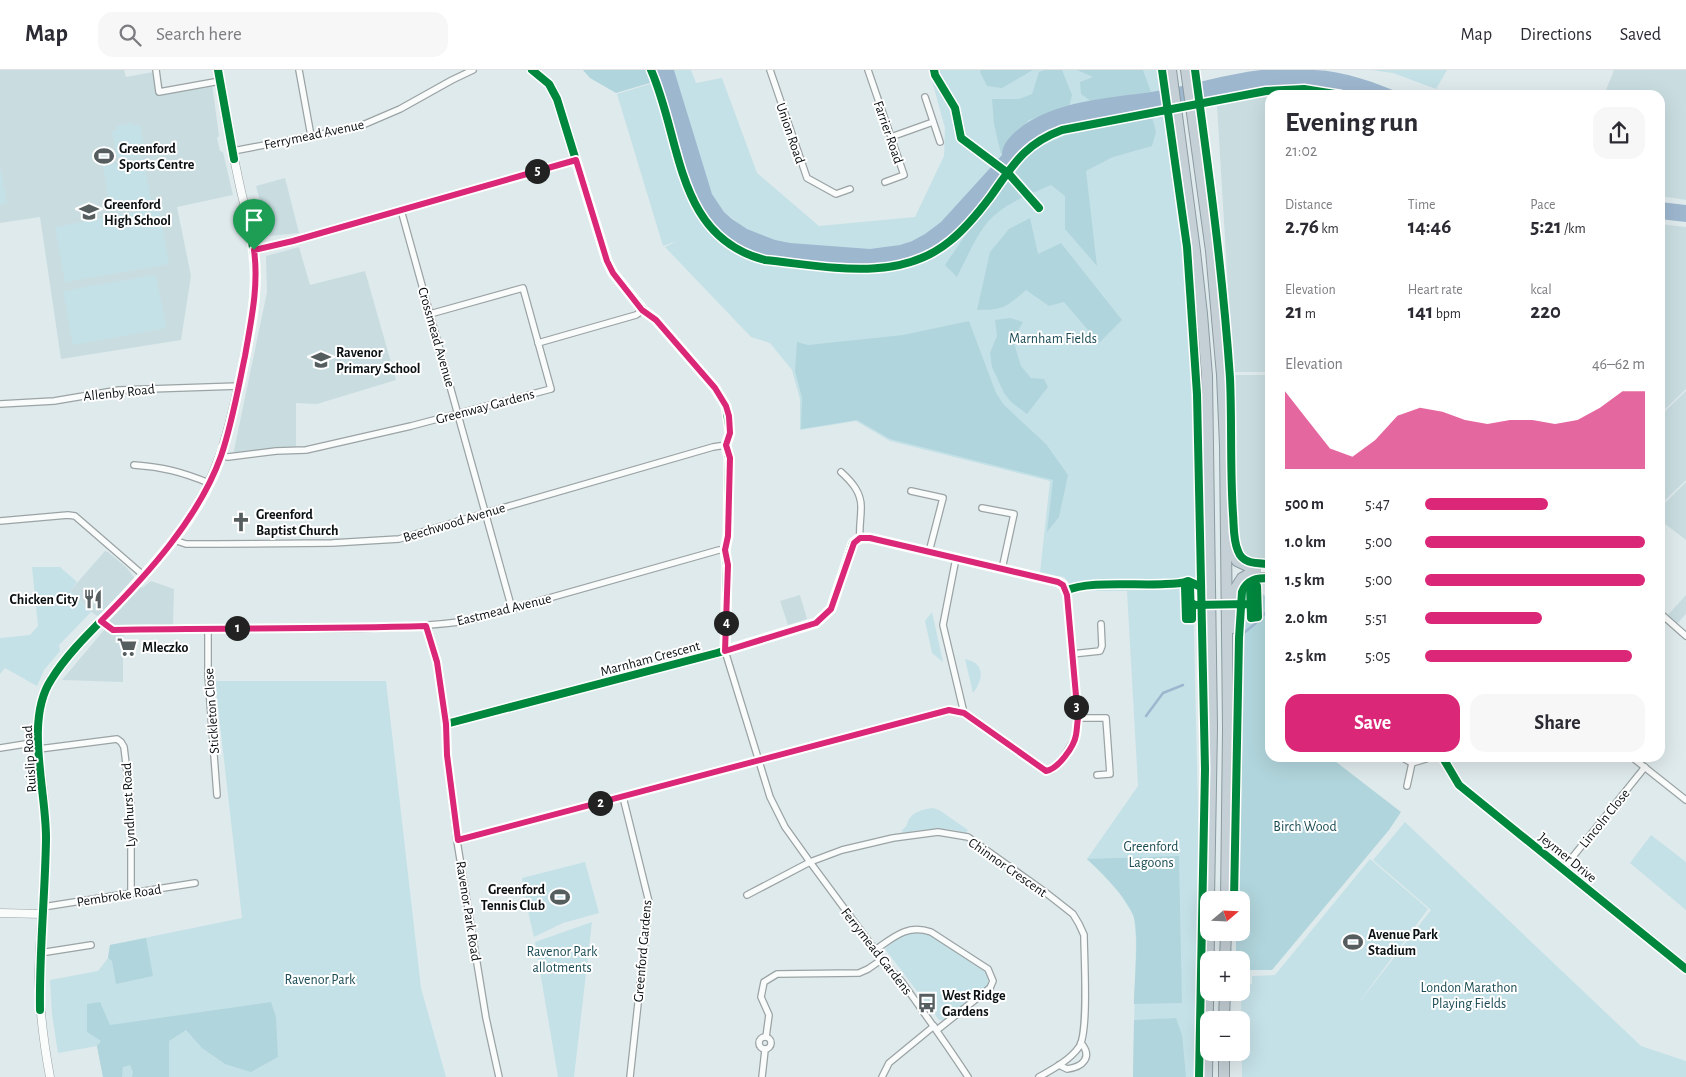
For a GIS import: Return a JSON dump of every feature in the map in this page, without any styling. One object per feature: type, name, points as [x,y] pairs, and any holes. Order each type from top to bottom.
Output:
[{"type":"highway","points":[[1186,70],[1217,308],[1222,375],[1225,446],[1228,729],[1226,891]]},
{"type":"highway","points":[[1171,72],[1196,251],[1207,376],[1212,726],[1210,891]]},
{"type":"highway","points":[[1226,543],[1237,562],[1256,570]]},
{"type":"highway","points":[[1228,729],[1235,589],[1242,578],[1256,570]]},
{"type":"highway","points":[[1207,1077],[1209,941]]},
{"type":"highway","points":[[1224,1061],[1224,1077]]},
{"type":"main road","name":"Ruislip Road","points":[[50,1077],[44,1048],[40,1010],[40,953],[46,840],[38,715],[50,681],[70,654],[174,540],[193,512],[209,483],[221,456],[239,386],[254,300],[256,279],[254,250],[218,70]]},
{"type":"main road","points":[[0,913],[43,910]]},
{"type":"street","points":[[156,70],[160,92],[220,80]]},
{"type":"street","points":[[299,70],[311,136]]},
{"type":"street","name":"Ferrymead Avenue","points":[[233,151],[358,127],[377,120],[473,70]]},
{"type":"street","points":[[532,70],[542,77],[554,91],[607,261],[613,273],[642,310],[656,320],[722,397],[726,406],[730,424],[730,433],[726,445],[730,458],[728,536],[725,550],[728,565],[725,651],[757,760]]},
{"type":"street","name":"Union Road","points":[[770,70],[807,178],[836,194],[850,189]]},
{"type":"street","name":"Farrier Road","points":[[868,70],[904,175],[885,182]]},
{"type":"street","points":[[925,97],[940,142]]},
{"type":"street","points":[[891,137],[933,122]]},
{"type":"street","points":[[254,250],[293,241],[576,160]]},
{"type":"street","name":"Crossmead Avenue","points":[[401,210],[512,609]]},
{"type":"street","name":"Greenway Gardens","points":[[221,456],[306,450],[551,389],[523,288],[430,314]]},
{"type":"street","points":[[538,343],[636,315],[642,310]]},
{"type":"street","name":"Allenby Road","points":[[0,404],[54,401],[119,390],[239,386]]},
{"type":"street","name":"Beechwood Avenue","points":[[174,540],[186,544],[226,544],[332,543],[399,539],[713,447],[726,445]]},
{"type":"street","points":[[134,465],[158,467],[184,473],[209,483]]},
{"type":"street","points":[[458,840],[949,710],[964,713],[1046,771],[1052,770],[1060,763],[1076,737],[1078,718],[1067,595],[1063,585],[1058,582],[1002,568],[870,538],[860,538],[859,529],[862,511],[860,498],[854,485],[841,472]]},
{"type":"street","points":[[911,491],[943,498],[929,552]]},
{"type":"street","points":[[982,508],[1014,514],[1002,568]]},
{"type":"street","points":[[0,520],[75,516],[143,575]]},
{"type":"street","name":"Marnham Crescent","points":[[446,724],[725,651],[816,623],[831,609],[854,543],[860,538]]},
{"type":"street","name":"Eastmead Avenue","points":[[101,621],[113,630],[426,626],[468,621],[725,550]]},
{"type":"street","points":[[956,558],[943,625],[964,713]]},
{"type":"street","points":[[1256,570],[1265,569]]},
{"type":"street","points":[[1665,617],[1686,636]]},
{"type":"street","points":[[1072,654],[1100,651],[1102,646],[1100,624]]},
{"type":"street","name":"Ravenor Park Road","points":[[426,626],[437,662],[446,724],[447,755],[458,840],[486,1018],[499,1077]]},
{"type":"street","name":"Stickleton Close","points":[[208,628],[208,675],[217,795]]},
{"type":"street","points":[[1078,718],[1106,718],[1110,774],[1097,775]]},
{"type":"street","name":"Lyndhurst Road","points":[[39,746],[117,739],[121,742],[124,747],[131,805],[131,894]]},
{"type":"street","points":[[0,748],[39,746]]},
{"type":"street","name":"Ferrymead Gardens","points":[[757,760],[770,797],[785,827],[881,960],[898,977],[968,1077]]},
{"type":"street","points":[[1407,786],[1412,763],[1415,762]]},
{"type":"street","name":"Jeymer Drive","points":[[1445,762],[1459,785],[1686,969]]},
{"type":"street","points":[[1638,762],[1686,800]]},
{"type":"street","name":"Lincoln Close","points":[[1563,869],[1645,767]]},
{"type":"street","name":"Greenford Gardens","points":[[623,797],[648,902],[630,1077]]},
{"type":"street","name":"Chinnor Crescent","points":[[747,895],[810,862],[842,850],[893,838],[938,832],[968,837],[1073,914],[1084,935],[1085,1010],[1081,1043],[1059,1065],[1039,1077]]},
{"type":"street","name":"Pembroke Road","points":[[43,910],[194,883]]},
{"type":"street","points":[[875,950],[897,935],[911,929],[924,930],[931,932],[988,969],[993,981],[990,988],[889,1063],[882,1077]]},
{"type":"street","points":[[40,953],[91,944]]},
{"type":"street","points":[[766,1037],[769,1015],[761,997],[764,982],[777,974],[859,973],[881,960]]},
{"type":"street","points":[[765,1050],[761,1048],[759,1042],[762,1037],[766,1037]]},
{"type":"street","points":[[762,1077],[765,1050],[772,1043],[766,1037]]},
{"type":"street","name":"Chinnor Crescent","points":[[1059,1065],[1067,1069],[1080,1065],[1085,1060],[1087,1053],[1081,1043]]},
{"type":"shaded area","name":"Greenford High School","points":[[0,70],[124,70],[126,77],[159,71],[164,92],[212,83],[219,136],[217,138],[220,151],[223,152],[233,195],[177,207],[191,276],[181,340],[61,359],[40,217],[0,223]]},
{"type":"shaded area","points":[[655,70],[674,70],[712,194],[724,212],[732,219],[747,229],[775,240],[790,243],[870,249],[900,245],[925,234],[941,222],[1002,155],[1005,143],[1014,133],[1029,122],[1063,107],[1082,102],[1157,91],[1261,70],[1326,71],[1349,75],[1392,90],[1330,90],[1305,85],[1266,87],[1057,130],[1037,139],[1022,152],[972,216],[942,246],[907,261],[878,267],[766,259],[747,253],[725,239],[707,220],[695,198],[677,147]]},
{"type":"shaded area","points":[[1614,70],[1686,70],[1686,200],[1665,197],[1665,90],[1606,90]]},
{"type":"shaded area","points":[[1265,97],[1265,372],[1233,372],[1217,105],[1242,99]]},
{"type":"shaded area","points":[[285,178],[299,233],[269,236],[256,186]]},
{"type":"shaded area","points":[[1665,203],[1686,205],[1686,222],[1665,220]]},
{"type":"shaded area","points":[[1665,225],[1686,227],[1686,389],[1665,409]]},
{"type":"shaded area","name":"Ravenor Primary School","points":[[299,247],[310,285],[365,271],[396,380],[317,404],[296,403],[296,449],[233,455],[267,292],[266,256]]},
{"type":"shaded area","points":[[1233,375],[1265,375],[1265,559],[1244,558],[1239,553],[1236,544]]},
{"type":"shaded area","points":[[1686,391],[1686,480],[1665,500],[1665,411]]},
{"type":"shaded area","points":[[1686,482],[1686,540],[1665,524],[1665,503]]},
{"type":"shaded area","points":[[105,551],[127,568],[142,588],[151,581],[174,589],[173,626],[128,625],[123,637],[123,682],[62,680],[110,623],[91,612],[70,591]]},
{"type":"shaded area","points":[[800,595],[807,619],[788,625],[780,601]]},
{"type":"shaded area","points":[[1686,595],[1686,614],[1676,625],[1667,616]]},
{"type":"green space","points":[[583,70],[648,70],[653,82],[616,93],[590,78]]},
{"type":"green space","points":[[674,70],[691,70],[696,83],[722,78],[757,173],[819,226],[915,217],[944,156],[945,128],[929,70],[1161,70],[1165,92],[1080,106],[1001,159],[931,233],[886,251],[795,247],[752,234],[724,212],[712,194],[707,180]]},
{"type":"green space","points":[[981,70],[1033,70],[1002,88],[987,86],[980,72]]},
{"type":"green space","points":[[1062,70],[1072,95],[1069,107],[1029,120],[1001,154],[994,124],[992,99],[1019,99],[1032,94],[1039,72]]},
{"type":"green space","points":[[1077,70],[1143,70],[1151,92],[1092,102],[1081,94],[1080,82],[1093,77]]},
{"type":"green space","points":[[1372,70],[1447,70],[1436,89],[1393,73]]},
{"type":"green space","name":"Marnham Fields","points":[[653,83],[690,199],[692,199],[710,230],[723,242],[746,256],[762,261],[787,265],[863,270],[900,266],[918,261],[953,241],[977,216],[1007,173],[1031,148],[1046,138],[1065,131],[1164,113],[1185,247],[1195,377],[1200,590],[1193,590],[1200,895],[1196,1077],[1133,1077],[1136,940],[1134,916],[1119,892],[1087,859],[1138,786],[1127,591],[1075,591],[1064,577],[1040,573],[1050,481],[890,441],[856,421],[800,430],[800,399],[792,370],[770,343],[751,337],[665,247],[677,241],[663,246],[617,94]]},
{"type":"green space","points":[[1152,117],[1156,132],[1152,146],[1113,157],[1086,171],[1097,266],[1065,229],[1065,196],[1051,185],[1015,201],[990,220],[974,243],[957,277],[945,265],[971,227],[1030,151],[1068,134]]},
{"type":"green space","points":[[133,123],[134,126],[140,125],[145,151],[139,152],[140,156],[123,159],[122,156],[117,157],[112,131],[117,130],[117,126]]},
{"type":"green space","points":[[143,158],[151,200],[110,207],[103,166]]},
{"type":"green space","points":[[0,168],[4,184],[1,186],[4,186],[7,203],[0,204]]},
{"type":"green space","points":[[159,208],[169,264],[65,282],[55,227]]},
{"type":"green space","points":[[1030,218],[1038,254],[1061,243],[1122,320],[1099,343],[1064,302],[1049,306],[1026,290],[1000,308],[977,310],[990,252],[1009,229]]},
{"type":"green space","points":[[156,275],[166,328],[73,345],[63,291]]},
{"type":"green space","points":[[1010,318],[1023,322],[1013,340],[1021,366],[1031,378],[1044,379],[1048,387],[1027,414],[1011,402],[1004,393],[992,367],[990,353],[997,336],[995,320]]},
{"type":"green space","points":[[969,321],[996,393],[1004,405],[1046,444],[1068,475],[1059,517],[1047,532],[1053,480],[890,439],[857,420],[801,429],[802,398],[795,371],[797,342],[808,345],[903,335]]},
{"type":"green space","points":[[32,567],[60,567],[77,582],[70,591],[91,612],[59,645],[60,651],[44,670],[37,686],[5,668],[0,674],[0,638],[30,635],[38,626]]},
{"type":"green space","name":"Birch Wood","points":[[1259,591],[1265,596],[1265,762],[1336,762],[1401,812],[1389,830],[1272,970],[1250,970],[1250,951],[1236,951],[1236,941],[1250,941],[1250,891],[1237,891],[1239,638],[1242,620],[1260,619]]},
{"type":"green space","points":[[932,612],[943,662],[932,653],[925,621]]},
{"type":"green space","points":[[965,659],[976,664],[981,672],[977,688],[973,693]]},
{"type":"green space","name":"Ravenor Park","points":[[215,681],[386,681],[421,988],[446,1077],[103,1077],[97,1046],[58,1053],[52,1015],[50,980],[98,971],[108,958],[110,945],[242,918]]},
{"type":"green space","points":[[933,808],[968,830],[966,833],[942,829],[927,829],[903,833],[902,830],[912,815],[922,810]]},
{"type":"green space","name":"London Marathon Playing Fields","points":[[1405,822],[1641,1046],[1686,1061],[1686,1077],[1242,1077],[1242,1061],[1250,1061],[1250,1011],[1241,1011],[1241,1001],[1250,1001],[1252,976],[1275,975],[1370,859],[1428,909],[1354,1009],[1431,910],[1373,860]]},
{"type":"green space","points":[[1651,835],[1686,862],[1686,910],[1630,863]]},
{"type":"green space","points":[[1179,856],[1182,1003],[1134,1004],[1136,933],[1133,915],[1119,893],[1087,859]]},
{"type":"green space","name":"Greenford Tennis Club","points":[[585,862],[599,913],[563,923],[534,937],[522,878]]},
{"type":"green space","name":"Ravenor Park allotments","points":[[592,922],[574,1077],[558,1077],[535,942]]},
{"type":"green space","points":[[910,933],[921,933],[931,936],[984,971],[988,978],[986,988],[943,1021],[939,1020],[885,949],[893,941]]},
{"type":"green space","points":[[146,938],[153,976],[116,984],[112,961],[108,958],[110,945]]},
{"type":"green space","points":[[100,1002],[110,1025],[271,1002],[276,1017],[278,1057],[251,1072],[225,1064],[202,1048],[186,1030],[169,1041],[169,1077],[132,1077],[133,1072],[130,1065],[123,1067],[122,1077],[103,1077],[97,1046],[101,1041],[87,1032],[87,1004]]},
{"type":"green space","points":[[1176,1018],[1182,1035],[1186,1077],[1133,1077],[1134,1020]]},
{"type":"waterway","points":[[1245,632],[1265,613]]},
{"type":"waterway","points":[[1146,716],[1163,693],[1183,685]]},
{"type":"cycle path","points":[[218,70],[234,159]]},
{"type":"cycle path","points":[[532,70],[549,84],[557,99],[607,261],[613,273],[643,310],[656,320],[715,388],[726,406],[730,433],[726,445],[729,458],[728,536],[725,550],[727,565],[725,651]]},
{"type":"cycle path","points":[[651,70],[661,97],[686,183],[698,208],[714,230],[736,248],[765,260],[861,269],[908,263],[930,254],[950,241],[977,214],[1013,165],[1029,149],[1038,142],[1062,130],[1265,91]]},
{"type":"cycle path","points":[[934,70],[935,75],[955,108],[961,138],[1009,174],[1039,208]]},
{"type":"cycle path","points":[[1162,70],[1187,247],[1197,394],[1205,769],[1199,1077]]},
{"type":"cycle path","points":[[1195,70],[1224,301],[1230,378],[1234,538],[1236,547],[1243,559],[1265,563]]},
{"type":"cycle path","points":[[1285,90],[1310,90]]},
{"type":"cycle path","points":[[239,386],[255,290],[254,252],[250,233]]},
{"type":"cycle path","points":[[40,1010],[40,967],[46,840],[38,736],[39,716],[43,697],[51,680],[69,655],[140,580],[190,517],[204,495],[223,448]]},
{"type":"cycle path","points":[[446,724],[717,653],[816,623],[831,609],[853,543],[860,538],[870,538],[1058,582],[1063,585],[1066,591],[1099,584],[1174,584],[1188,581],[1201,587]]},
{"type":"cycle path","points":[[1234,891],[1239,638],[1242,592],[1247,584],[1253,580],[1265,578]]},
{"type":"cycle path","points":[[1192,603],[1192,619],[1186,619],[1185,587],[1190,587],[1191,617],[1187,617],[1187,589],[1189,605],[1194,605],[1249,604],[1254,604],[1254,588],[1256,588],[1256,616],[1253,616],[1252,586],[1257,586],[1258,617],[1251,618],[1250,586]]},
{"type":"cycle path","points":[[1445,762],[1459,785],[1686,969]]},
{"type":"place","name":"Greenford Sports Centre","points":[[104,156]]},
{"type":"place","name":"Greenford High School","points":[[89,212]]},
{"type":"place","name":"Ravenor Primary School","points":[[321,360]]},
{"type":"place","name":"Greenford Baptist Church","points":[[241,522]]},
{"type":"place","name":"Chicken City","points":[[93,599]]},
{"type":"place","name":"Mleczko","points":[[127,647]]},
{"type":"place","name":"Greenford Tennis Club","points":[[560,897]]},
{"type":"place","name":"Avenue Park Stadium","points":[[1353,942]]},
{"type":"place","name":"West Ridge Gardens","points":[[927,1003]]},
{"type":"route","points":[[576,160],[607,261],[613,273],[634,297],[642,310],[656,320],[715,388],[726,406],[729,416],[730,433],[726,445],[730,458],[728,536],[725,550],[728,565],[725,651],[816,623],[824,617],[831,609],[854,543],[856,539],[860,538],[866,537],[1058,582],[1063,585],[1067,595],[1078,718],[1076,737],[1060,763],[1052,770],[1046,771],[964,713],[949,710],[458,840],[447,755],[446,724],[437,662],[426,626],[113,630],[101,621],[174,540],[193,512],[221,456],[239,386],[252,316],[255,288],[254,250],[293,241],[576,160]]},
{"type":"park label","name":"Greenford Lagoons","points":[[1151,854]]}]
